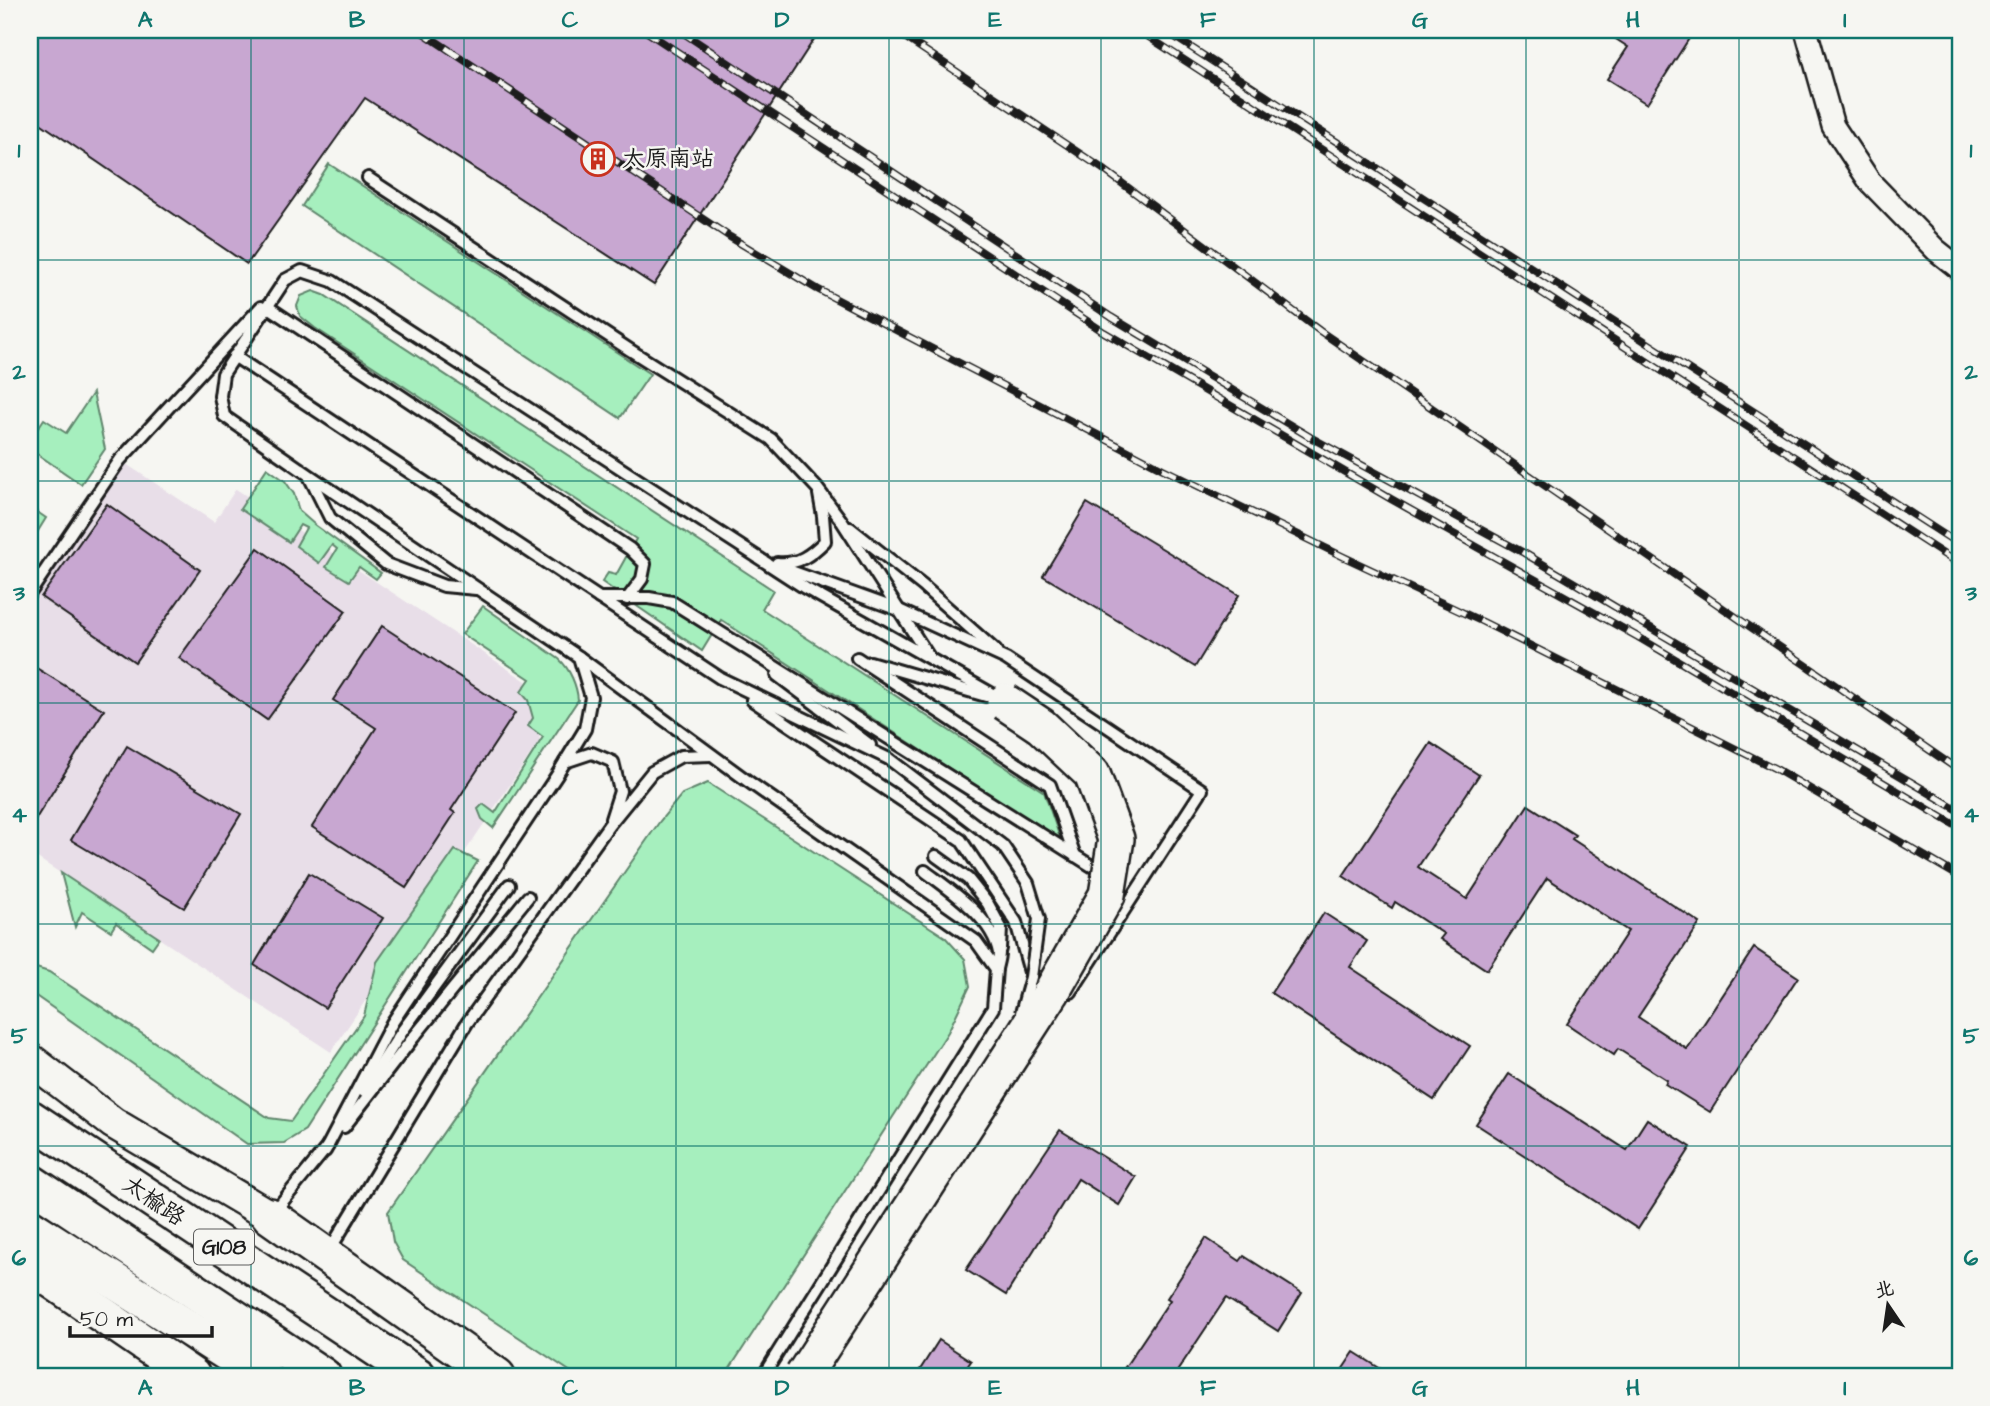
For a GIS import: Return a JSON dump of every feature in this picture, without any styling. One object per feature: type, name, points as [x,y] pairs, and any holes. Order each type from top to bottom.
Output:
[{"type":"highway","points":[[803,1376],[1051,993],[1107,895],[1116,839],[1092,774],[1041,726],[1005,702]]},
{"type":"highway","name":"太榆路","points":[[30,1118],[418,1376]]},
{"type":"highway","name":"G108","points":[[30,1182],[323,1376]]},
{"type":"highway","points":[[270,1216],[497,1376]]},
{"type":"highway","points":[[30,1227],[263,1376]]},
{"type":"highway","points":[[30,1265],[192,1376]]},
{"type":"main road","points":[[30,1059],[113,1123]]},
{"type":"main road","points":[[30,1075],[270,1216]]},
{"type":"street","points":[[1806,30],[1833,126],[1870,182],[1936,250],[1960,269]]},
{"type":"lane","points":[[368,177],[771,439],[817,488],[841,520],[930,659]]},
{"type":"lane","points":[[30,593],[120,460],[285,280],[302,271],[332,281],[805,588],[1005,702]]},
{"type":"lane","points":[[285,280],[223,374],[220,396],[225,416],[579,657],[711,755],[976,941],[996,969]]},
{"type":"lane","points":[[268,307],[630,549],[645,564],[642,579],[627,599]]},
{"type":"lane","points":[[234,356],[961,840],[1016,922],[1046,1031]]},
{"type":"lane","points":[[309,475],[330,517],[386,564],[444,586],[478,589]]},
{"type":"lane","points":[[765,563],[785,564],[810,557],[825,541],[817,488]]},
{"type":"lane","points":[[841,520],[923,586],[1006,659],[1202,790],[1068,996]]},
{"type":"lane","points":[[765,563],[899,610],[1006,659]]},
{"type":"lane","points":[[598,598],[649,598],[672,602],[1135,893]]},
{"type":"lane","points":[[710,626],[1003,846],[1028,883],[1039,919],[1031,978],[1010,1057]]},
{"type":"lane","points":[[325,1151],[393,1023],[584,729],[591,697],[579,657]]},
{"type":"lane","points":[[1005,702],[857,658],[1050,785],[1075,856]]},
{"type":"lane","points":[[720,678],[890,760]]},
{"type":"lane","points":[[565,762],[592,753],[613,762],[620,791],[608,825]]},
{"type":"lane","points":[[326,1256],[467,1023],[608,825],[652,772],[681,757],[711,755]]},
{"type":"lane","points":[[763,1376],[993,1008],[1002,928],[968,879],[936,856]]},
{"type":"lane","points":[[925,871],[972,908],[992,934],[999,955]]},
{"type":"lane","points":[[325,1151],[403,1030],[509,885]]},
{"type":"lane","points":[[270,1216],[528,897]]},
{"type":"shaded area","points":[[120,460],[214,522],[236,489],[526,681],[540,740],[331,1052],[30,853],[30,598]]},
{"type":"green space","points":[[329,164],[650,374],[620,418],[302,206]]},
{"type":"green space","points":[[313,291],[324,295],[773,590],[762,609],[1044,792],[1061,841],[721,620],[702,651],[602,582],[608,573],[616,575],[636,539],[315,328],[300,316],[297,306],[301,296]]},
{"type":"green space","points":[[93,393],[105,449],[81,484],[30,449],[30,440],[44,419],[66,433]]},
{"type":"green space","points":[[267,468],[285,481],[294,494],[299,511],[381,573],[376,579],[359,567],[349,581],[326,567],[337,549],[332,545],[319,563],[296,546],[306,528],[300,525],[289,542],[240,509]]},
{"type":"green space","points":[[30,507],[46,518],[30,544]]},
{"type":"green space","points":[[483,606],[559,659],[572,678],[578,700],[493,828],[482,819],[478,809],[483,804],[495,813],[543,737],[528,726],[533,718],[528,700],[521,692],[530,679],[462,634]]},
{"type":"green space","points":[[708,783],[945,937],[965,959],[970,986],[948,1032],[725,1376],[577,1376],[403,1260],[393,1242],[388,1212],[660,821],[682,794]]},
{"type":"green space","points":[[455,850],[478,861],[305,1130],[284,1143],[247,1144],[30,992],[30,966],[49,972],[269,1118],[291,1121],[364,1016],[377,962]]},
{"type":"green space","points":[[61,873],[159,938],[152,948],[116,923],[111,931],[82,912],[75,927]]},
{"type":"building","name":"太原南站","points":[[30,30],[820,30],[654,285],[365,98],[247,264],[30,116]]},
{"type":"building","points":[[1602,30],[1679,30],[1690,37],[1647,104],[1607,79],[1628,47]]},
{"type":"building","points":[[1087,503],[1239,595],[1195,667],[1043,576]]},
{"type":"building","points":[[107,504],[200,570],[135,662],[41,597]]},
{"type":"building","points":[[258,548],[346,611],[267,720],[179,658]]},
{"type":"building","points":[[382,626],[515,713],[451,810],[455,813],[406,888],[312,827],[376,728],[333,700]]},
{"type":"building","points":[[30,664],[104,710],[30,828]]},
{"type":"building","points":[[1431,743],[1479,775],[1418,867],[1467,899],[1528,805],[1575,835],[1572,839],[1700,923],[1638,1017],[1687,1049],[1754,948],[1798,977],[1710,1112],[1665,1084],[1667,1080],[1618,1049],[1614,1055],[1567,1024],[1628,931],[1547,878],[1487,970],[1440,939],[1444,934],[1395,902],[1392,908],[1343,876]]},
{"type":"building","points":[[127,746],[241,814],[184,908],[71,840]]},
{"type":"building","points":[[309,873],[383,918],[325,1008],[254,965]]},
{"type":"building","points":[[1324,913],[1367,941],[1350,967],[1470,1046],[1434,1100],[1271,993]]},
{"type":"building","points":[[1509,1074],[1627,1150],[1647,1119],[1691,1147],[1638,1229],[1476,1124]]},
{"type":"building","points":[[1060,1130],[1136,1177],[1119,1205],[1078,1179],[1006,1295],[966,1270]]},
{"type":"building","points":[[1206,1238],[1240,1261],[1244,1256],[1302,1293],[1278,1331],[1226,1298],[1174,1376],[1119,1376],[1170,1300],[1167,1298]]},
{"type":"building","points":[[939,1340],[971,1361],[961,1376],[916,1376]]},
{"type":"building","points":[[1354,1352],[1392,1376],[1338,1376]]},
{"type":"railway","points":[[419,30],[730,237],[817,289],[1163,469],[1483,622],[1776,769],[1960,877]]},
{"type":"railway","points":[[644,30],[1104,332],[1391,499],[1638,637],[1960,828]]},
{"type":"railway","points":[[679,30],[1111,317],[1310,437],[1524,553],[1960,811]]},
{"type":"railway","points":[[894,30],[1103,169],[1320,331],[1960,771]]},
{"type":"railway","points":[[1138,30],[1960,565]]},
{"type":"railway","points":[[1164,30],[1960,545]]},
{"type":"place","name":"太原南站","points":[[598,159]]}]
